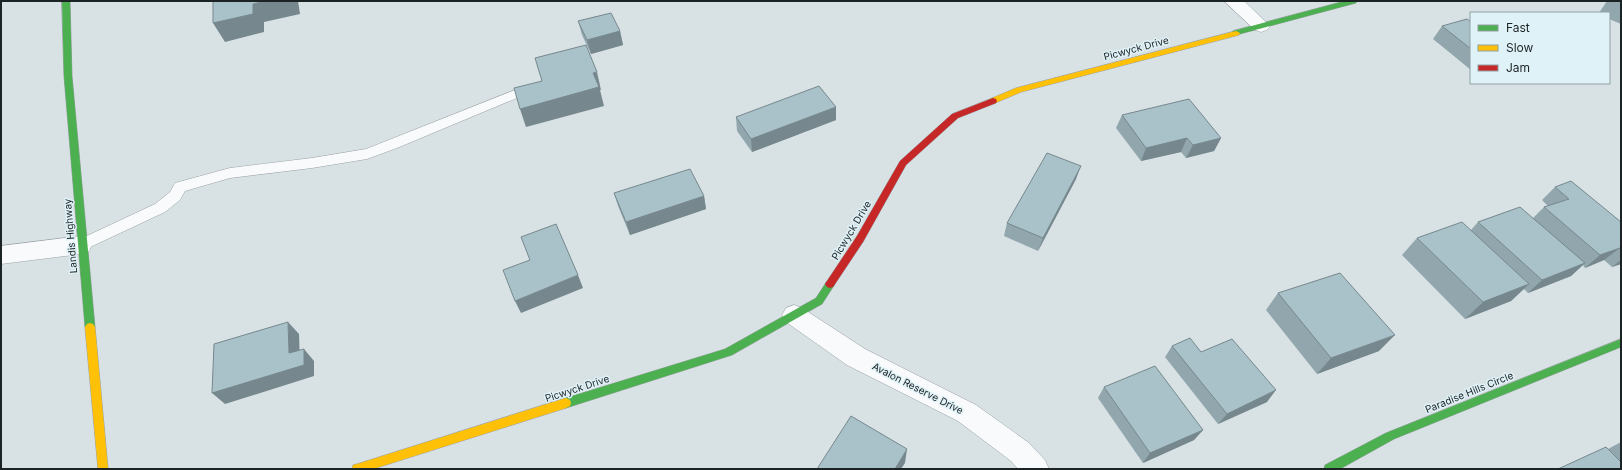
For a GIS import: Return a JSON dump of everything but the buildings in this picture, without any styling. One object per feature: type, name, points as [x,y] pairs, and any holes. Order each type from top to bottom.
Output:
[{"type":"street","name":"Landis Highway","points":[[66,1],[69,87],[81,245],[94,360],[103,469]]},
{"type":"street","points":[[1233,1],[1261,26]]},
{"type":"street","name":"Picwyck Drive","points":[[358,469],[728,352],[819,301],[860,239],[903,162],[955,116],[1019,90],[1353,1]]},
{"type":"street","points":[[1,255],[81,245]]},
{"type":"street","name":"Avalon Reserve Drive","points":[[794,315],[856,358],[967,413],[1020,452],[1036,469]]},
{"type":"street","name":"Paradise Hills Circle","points":[[1329,469],[1390,436],[1621,343]]},
{"type":"lane","points":[[81,245],[160,208],[175,196],[180,187],[230,173],[312,163],[367,154],[520,92]]},
{"type":"traffic: fast","points":[[66,1],[68,76],[90,327]]},
{"type":"traffic: fast","points":[[1236,33],[1353,1]]},
{"type":"traffic: fast","points":[[566,403],[728,352],[819,301],[830,284]]},
{"type":"traffic: fast","points":[[1329,469],[1390,436],[1621,343]]},
{"type":"traffic: slow","points":[[993,101],[1019,90],[1236,33]]},
{"type":"traffic: slow","points":[[90,327],[103,469]]},
{"type":"traffic: slow","points":[[357,469],[566,403]]},
{"type":"traffic: jam","points":[[830,284],[860,239],[903,163],[955,116],[993,101]]}]
